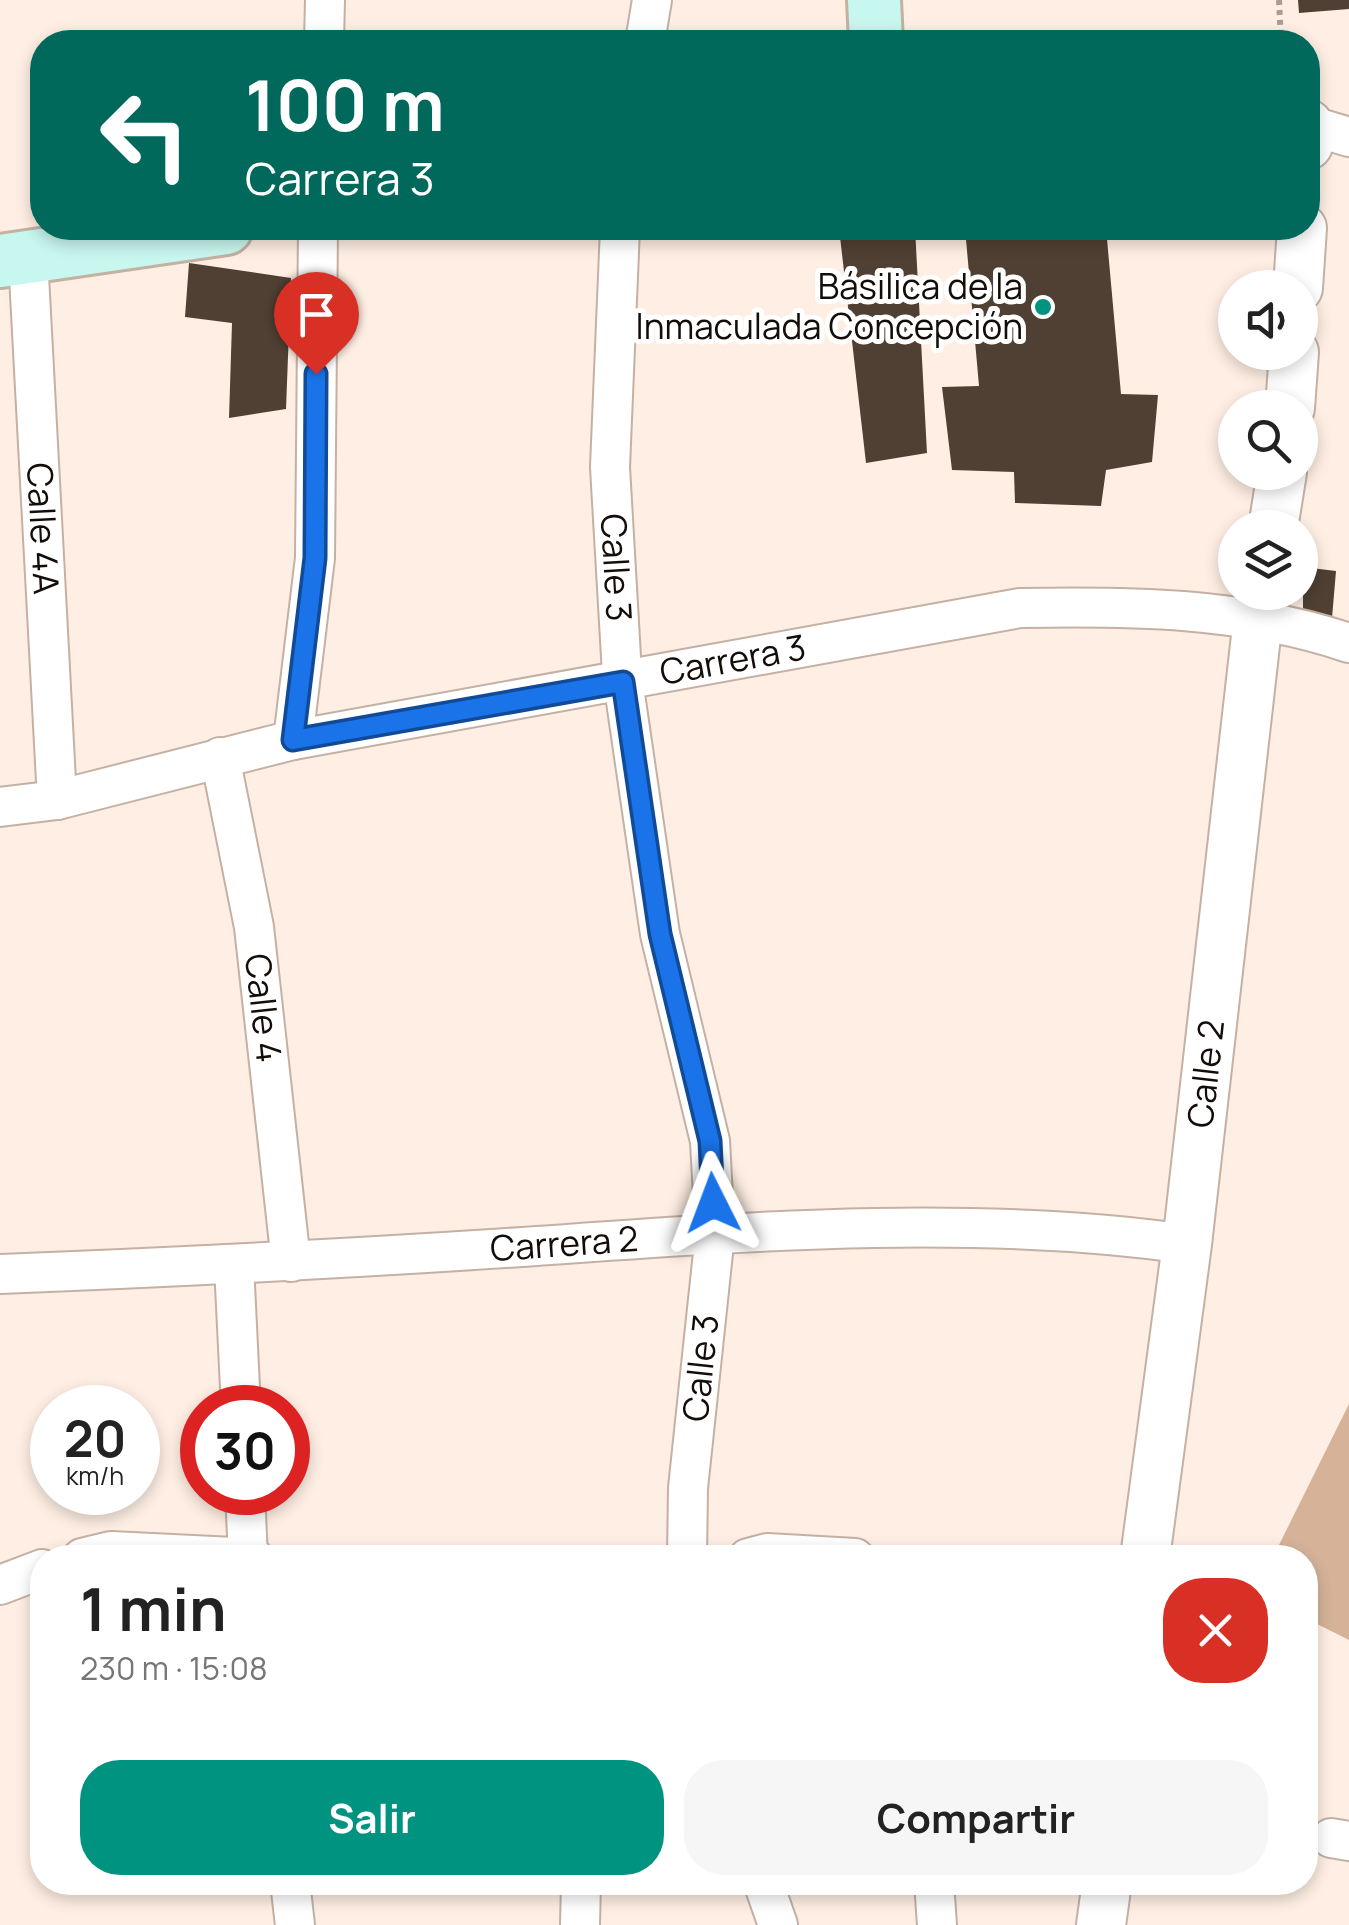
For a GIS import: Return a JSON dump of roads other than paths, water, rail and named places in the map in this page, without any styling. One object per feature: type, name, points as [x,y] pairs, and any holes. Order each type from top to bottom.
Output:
[{"type":"main road","points":[[874,0],[875,30]]},
{"type":"main road","points":[[14,259],[144,240]]},
{"type":"street","points":[[324,30],[325,0]]},
{"type":"street","points":[[646,30],[652,0]]},
{"type":"street","points":[[1320,128],[1349,137]]},
{"type":"street","points":[[293,740],[315,558],[318,240]]},
{"type":"street","name":"Calle 3","points":[[619,240],[610,467],[623,682],[660,934],[710,1141],[714,1234],[688,1488],[688,1545]]},
{"type":"street","points":[[1299,270],[1301,240]]},
{"type":"street","name":"Calle 4A","points":[[14,259],[57,800]]},
{"type":"street","name":"Carrera 3","points":[[0,807],[57,800],[293,740],[1020,608],[1233,610]]},
{"type":"street","name":"Calle 2","points":[[1147,1545],[1187,1244],[1259,610]]},
{"type":"street","name":"Carrera 3","points":[[1268,610],[1349,644]]},
{"type":"street","name":"Calle 4","points":[[220,757],[254,927],[291,1262]]},
{"type":"street","name":"Carrera 2","points":[[0,1274],[291,1262],[714,1234],[990,1226],[1081,1230],[1187,1244]]},
{"type":"street","points":[[234,1265],[240,1385]]},
{"type":"street","points":[[247,1515],[249,1545]]},
{"type":"street","points":[[0,1585],[30,1574]]},
{"type":"street","points":[[292,1895],[295,1925]]},
{"type":"street","points":[[580,1925],[581,1895]]},
{"type":"street","points":[[768,1895],[778,1925]]},
{"type":"street","points":[[935,1895],[938,1925]]},
{"type":"street","points":[[1101,1925],[1105,1895]]},
{"type":"place","name":"Básilica de la Inmaculada Concepción","points":[[1043,307]]}]
